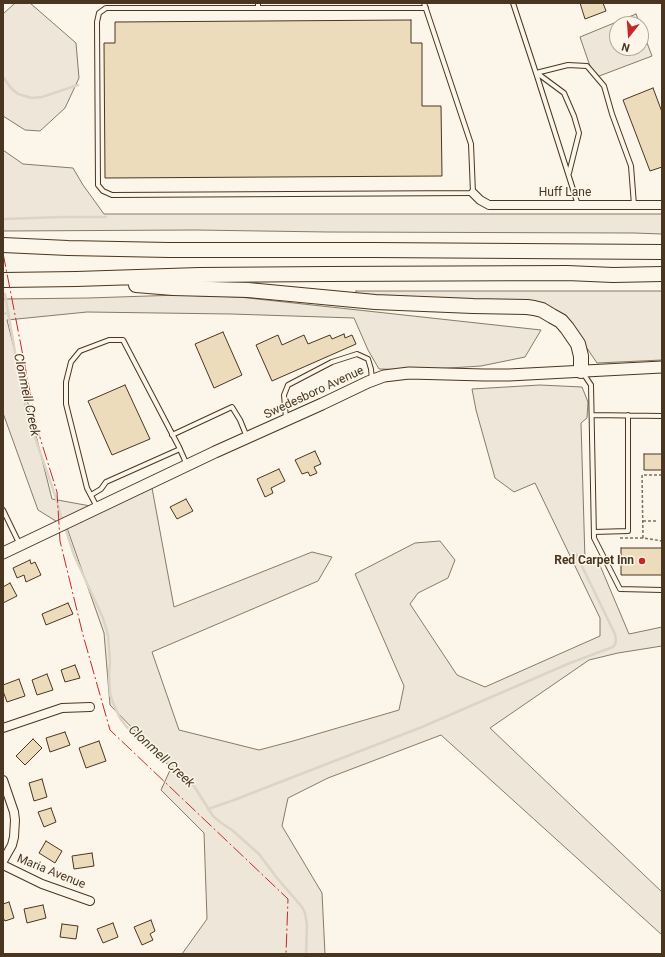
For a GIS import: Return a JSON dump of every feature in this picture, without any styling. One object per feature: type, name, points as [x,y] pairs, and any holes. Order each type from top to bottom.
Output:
[{"type":"highway","points":[[3,245],[99,249],[662,252]]},
{"type":"highway","points":[[607,252],[662,249]]},
{"type":"highway","points":[[3,280],[199,275],[567,273],[614,275],[662,274]]},
{"type":"highway","points":[[76,279],[173,288],[248,290],[375,302],[534,308],[542,310],[561,321],[568,328],[578,344],[581,356],[581,371]]},
{"type":"street","name":"Huff Lane","points":[[473,193],[480,200],[489,204],[578,206],[662,205]]},
{"type":"street","name":"Swedesboro Avenue","points":[[3,553],[187,465],[372,380],[409,373],[484,375],[662,367]]},
{"type":"street","points":[[3,728],[62,708],[90,707]]},
{"type":"street","points":[[3,780],[14,812],[15,824],[12,845],[3,861]]},
{"type":"street","name":"Maria Avenue","points":[[3,865],[42,884],[90,901]]},
{"type":"lane","points":[[258,3],[258,8]]},
{"type":"lane","points":[[513,3],[578,206]]},
{"type":"lane","points":[[425,5],[470,144],[473,193],[112,195],[103,191],[98,185],[97,22],[99,13],[106,8],[258,8],[425,5]]},
{"type":"lane","points":[[536,73],[568,65],[586,66],[604,86],[630,166],[634,205]]},
{"type":"lane","points":[[536,73],[564,93],[574,116],[579,133],[568,174]]},
{"type":"lane","points":[[98,508],[87,488],[66,404],[66,382],[71,362],[80,351],[108,340],[123,340],[187,465]]},
{"type":"lane","points":[[287,420],[284,395],[288,385],[332,362],[358,354],[368,359],[372,380]]},
{"type":"lane","points":[[581,371],[591,385],[594,538],[620,589],[662,590]]},
{"type":"lane","points":[[172,435],[232,407],[240,420],[247,437]]},
{"type":"lane","points":[[592,415],[662,416]]},
{"type":"lane","points":[[594,532],[628,531],[628,415]]},
{"type":"lane","points":[[91,495],[101,490],[106,482],[180,449]]},
{"type":"lane","points":[[3,510],[20,545]]},
{"type":"path","points":[[643,538],[642,476],[662,475]]},
{"type":"path","points":[[643,521],[657,521]]},
{"type":"path","points":[[614,538],[643,538],[662,541]]},
{"type":"shaded area","points":[[15,3],[30,3],[76,43],[79,78],[65,108],[40,131],[25,130],[3,116],[3,14]]},
{"type":"shaded area","points":[[609,25],[609,56],[649,56],[649,48],[652,56],[594,78],[580,37]]},
{"type":"shaded area","points":[[3,150],[23,164],[73,168],[83,185],[104,214],[662,214],[662,234],[195,230],[3,231]]},
{"type":"shaded area","points":[[356,291],[662,291],[662,360],[597,363],[576,332],[550,308],[356,298]]},
{"type":"shaded area","points":[[179,295],[239,297],[541,330],[525,357],[481,366],[419,370],[379,369],[368,350],[354,318],[231,314],[87,312],[7,320],[52,499],[107,509],[152,488],[174,607],[312,552],[332,557],[318,581],[152,652],[179,730],[259,750],[399,710],[404,686],[355,574],[415,543],[440,541],[455,560],[448,578],[418,593],[410,604],[457,675],[485,687],[600,636],[600,618],[535,483],[514,492],[495,478],[476,410],[472,389],[540,385],[582,387],[588,402],[587,418],[581,423],[585,560],[599,563],[629,634],[662,627],[662,646],[618,653],[589,660],[490,728],[662,892],[662,935],[441,735],[328,778],[288,798],[282,826],[322,893],[325,954],[182,954],[207,919],[204,833],[161,790],[171,768],[110,705],[104,633],[67,528],[38,510],[3,413],[3,299]]},
{"type":"building","points":[[580,3],[603,3],[606,11],[585,19]]},
{"type":"building","points":[[411,20],[411,43],[422,43],[422,106],[441,106],[442,176],[105,178],[104,43],[115,43],[115,22]]},
{"type":"building","points":[[653,88],[662,112],[662,167],[650,171],[623,100]]},
{"type":"building","points":[[223,332],[242,375],[214,388],[195,344]]},
{"type":"building","points":[[344,334],[345,338],[352,335],[356,344],[272,381],[256,345],[278,335],[282,345],[304,335],[308,344],[330,335],[332,339]]},
{"type":"building","points":[[125,385],[150,439],[112,455],[88,401]]},
{"type":"building","points":[[315,451],[321,464],[314,467],[317,473],[310,476],[308,472],[302,474],[295,460]]},
{"type":"building","points":[[644,454],[662,454],[662,470],[644,470]]},
{"type":"building","points":[[279,469],[285,481],[271,488],[273,493],[265,497],[257,479]]},
{"type":"building","points":[[186,499],[193,511],[177,519],[170,507]]},
{"type":"building","name":"Red Carpet Inn","points":[[621,548],[662,548],[662,575],[621,575]]},
{"type":"building","points":[[30,560],[31,564],[35,562],[41,575],[26,582],[24,575],[17,578],[13,568]]},
{"type":"building","points":[[10,583],[17,596],[3,603],[3,587]]},
{"type":"building","points":[[68,603],[73,614],[46,625],[42,614]]},
{"type":"building","points":[[75,665],[80,678],[65,682],[61,670]]},
{"type":"building","points":[[47,674],[53,690],[37,695],[32,680]]},
{"type":"building","points":[[19,679],[25,696],[7,702],[3,691],[3,685]]},
{"type":"building","points":[[65,732],[70,745],[50,752],[46,738]]},
{"type":"building","points":[[33,739],[42,748],[25,765],[16,756]]},
{"type":"building","points":[[99,741],[106,761],[86,768],[79,748]]},
{"type":"building","points":[[42,779],[47,797],[34,801],[29,783]]},
{"type":"building","points":[[51,808],[56,822],[44,827],[38,812]]},
{"type":"building","points":[[46,841],[62,851],[55,863],[39,853]]},
{"type":"building","points":[[92,853],[94,866],[74,869],[72,856]]},
{"type":"building","points":[[9,902],[14,918],[5,921],[3,918],[3,904]]},
{"type":"building","points":[[43,905],[46,918],[27,923],[24,909]]},
{"type":"building","points":[[151,920],[155,931],[150,934],[153,940],[142,945],[134,927]]},
{"type":"building","points":[[113,923],[118,937],[103,943],[97,929]]},
{"type":"building","points":[[62,924],[78,926],[76,939],[60,937]]},
{"type":"waterway","points":[[3,77],[11,88],[18,94],[32,98],[42,97],[78,85]]},
{"type":"waterway","points":[[3,219],[106,217]]},
{"type":"waterway","name":"Clonmell Creek","points":[[5,294],[21,387],[29,420],[56,498],[61,517]]},
{"type":"waterway","name":"Clonmell Creek","points":[[3,314],[8,313]]},
{"type":"waterway","name":"Clonmell Creek","points":[[66,530],[74,555],[103,618],[108,635],[110,694],[120,718],[126,726],[153,752],[173,766],[192,783],[213,816],[232,830],[259,854],[302,907],[305,913],[307,925],[306,954]]},
{"type":"waterway","points":[[208,809],[422,727],[570,663],[613,647],[616,641],[615,634],[576,554]]},
{"type":"power","points":[[3,253],[37,428],[57,492],[60,541],[83,635],[110,730],[288,899],[286,954]]},
{"type":"place","name":"Red Carpet Inn","points":[[642,561]]}]
